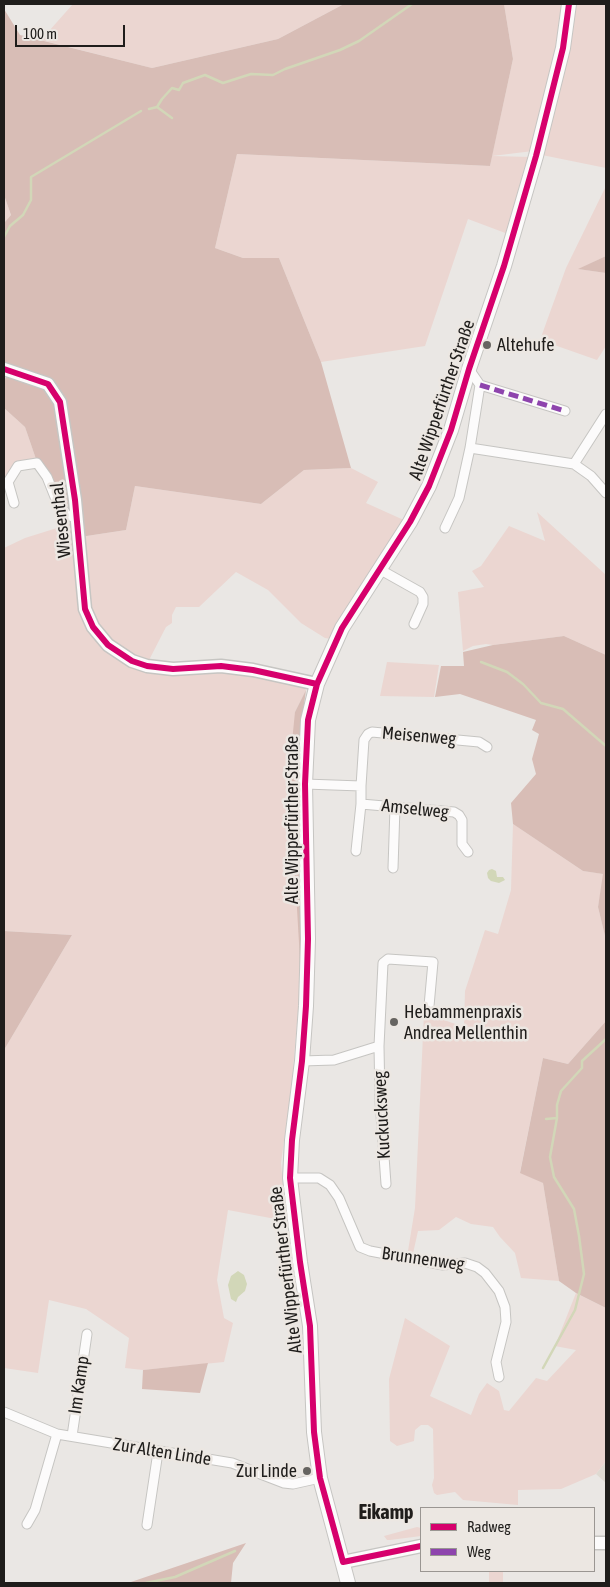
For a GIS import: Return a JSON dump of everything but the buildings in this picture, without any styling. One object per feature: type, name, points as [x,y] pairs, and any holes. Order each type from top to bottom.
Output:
[{"type":"main road","name":"Alte Wipperfürther Straße","points":[[348,1583],[320,1478],[314,1432],[310,1326],[290,1178],[292,1140],[302,1061],[306,1006],[308,939],[305,784],[308,720],[317,684],[342,628],[410,522],[429,486],[451,430],[469,369],[504,266],[536,156],[563,48],[569,4]]},
{"type":"street","name":"Wiesenthal","points":[[4,369],[48,384],[60,402],[75,500],[86,609],[93,627],[108,645],[132,661],[147,666],[173,669],[221,666],[253,670],[317,684]]},
{"type":"street","points":[[469,369],[480,385],[565,411]]},
{"type":"street","points":[[445,528],[460,498],[480,385]]},
{"type":"street","points":[[574,464],[606,414]]},
{"type":"street","points":[[470,448],[574,464],[591,476],[606,493]]},
{"type":"street","name":"Wiesenthal","points":[[14,503],[8,482],[18,466],[37,463],[47,477],[57,502],[67,515],[76,518]]},
{"type":"street","points":[[379,569],[420,592],[423,597],[423,604],[414,624]]},
{"type":"street","name":"Meisenweg","points":[[360,786],[364,740],[372,732],[479,742],[487,747]]},
{"type":"street","points":[[305,784],[360,786]]},
{"type":"street","name":"Amselweg","points":[[356,851],[362,804],[360,786]]},
{"type":"street","name":"Amselweg","points":[[362,804],[454,812],[462,820],[462,844],[468,852]]},
{"type":"street","points":[[393,868],[395,807]]},
{"type":"street","name":"Kuckucksweg","points":[[386,1184],[380,1101],[379,1046],[383,963],[388,960],[433,962],[429,1006]]},
{"type":"street","points":[[302,1061],[334,1060],[379,1046]]},
{"type":"street","name":"Brunnenweg","points":[[290,1178],[320,1178],[330,1185],[339,1198],[360,1247],[370,1251],[443,1265],[465,1264],[477,1267],[485,1273],[499,1291],[505,1307],[506,1322],[496,1362],[499,1378]]},
{"type":"street","name":"Im Kamp","points":[[72,1436],[87,1334]]},
{"type":"street","name":"Zur Alten Linde","points":[[4,1412],[57,1434],[232,1463],[293,1484],[320,1478]]},
{"type":"street","points":[[27,1524],[35,1510],[57,1434]]},
{"type":"street","points":[[147,1525],[158,1452]]},
{"type":"street","points":[[343,1562],[420,1546]]},
{"type":"shaded area","points":[[73,4],[344,4],[278,39],[152,68],[41,40]]},
{"type":"shaded area","points":[[344,4],[504,4],[513,59],[490,166],[237,154],[215,248],[243,258],[279,258],[321,362],[351,468],[304,470],[261,504],[135,486],[126,530],[80,537],[37,462],[25,427],[4,408],[4,381],[10,368],[4,365],[4,223],[11,215],[4,195],[4,9],[20,35],[152,68],[278,39]]},
{"type":"shaded area","points":[[504,4],[565,4],[558,48],[533,151],[492,156],[513,59]]},
{"type":"shaded area","points":[[575,4],[606,4],[606,168],[542,155]]},
{"type":"shaded area","points":[[237,154],[490,166],[492,156],[531,157],[508,234],[468,219],[425,346],[321,362],[279,258],[243,258],[215,248]]},
{"type":"shaded area","points":[[606,186],[606,256],[579,269],[606,273],[606,346],[597,360],[540,340],[566,268]]},
{"type":"shaded area","points":[[4,195],[11,215],[4,223]]},
{"type":"shaded area","points":[[606,256],[606,273],[578,269]]},
{"type":"shaded area","points":[[4,408],[25,427],[37,462],[17,465],[4,486]]},
{"type":"shaded area","points":[[351,468],[378,482],[366,503],[406,521],[332,639],[325,638],[301,623],[268,590],[236,572],[199,607],[176,607],[172,615],[172,623],[166,627],[147,664],[112,643],[96,626],[89,609],[80,537],[126,530],[135,486],[261,504],[304,470]]},
{"type":"shaded area","points":[[537,512],[606,575],[606,655],[564,636],[493,645],[486,644],[473,646],[463,651],[458,592],[484,587],[472,571],[481,566],[509,526],[545,541]]},
{"type":"shaded area","points":[[73,523],[83,610],[130,665],[220,670],[302,684],[306,690],[295,712],[300,987],[292,1082],[281,1163],[286,1221],[228,1210],[217,1280],[224,1318],[233,1323],[224,1362],[143,1370],[125,1368],[129,1338],[86,1309],[49,1300],[38,1373],[4,1368],[4,1050],[72,935],[4,931],[4,548],[25,538]]},
{"type":"shaded area","points":[[564,636],[606,655],[606,940],[598,907],[603,874],[583,871],[513,824],[511,803],[536,774],[532,759],[539,734],[532,730],[536,720],[460,694],[435,697],[441,666],[464,666],[463,652],[493,645]]},
{"type":"shaded area","points":[[387,662],[439,665],[434,697],[380,696]]},
{"type":"shaded area","points":[[306,690],[298,748],[303,947],[300,987],[289,772],[295,712]]},
{"type":"shaded area","points":[[513,824],[583,871],[604,874],[598,907],[606,940],[606,1021],[568,1064],[543,1058],[520,1172],[543,1183],[559,1281],[521,1278],[515,1253],[493,1227],[471,1224],[456,1217],[439,1230],[418,1231],[412,1258],[407,1257],[415,1208],[424,1013],[464,1027],[465,991],[485,930],[498,934],[511,890]]},
{"type":"shaded area","points":[[492,869],[496,871],[497,877],[503,877],[505,880],[499,883],[491,881],[487,873]]},
{"type":"shaded area","points":[[4,931],[72,935],[4,1050]]},
{"type":"shaded area","points":[[606,1021],[606,1308],[576,1293],[559,1281],[543,1183],[520,1173],[543,1058],[568,1064]]},
{"type":"shaded area","points":[[238,1271],[244,1275],[247,1284],[245,1291],[238,1297],[236,1302],[231,1299],[228,1285],[231,1276]]},
{"type":"shaded area","points":[[576,1293],[606,1308],[606,1461],[596,1474],[561,1489],[518,1490],[518,1505],[463,1500],[455,1492],[437,1495],[434,1493],[432,1485],[434,1478],[433,1429],[428,1425],[421,1425],[415,1430],[414,1441],[397,1446],[390,1441],[389,1379],[405,1318],[450,1346],[430,1396],[471,1415],[479,1394],[487,1383],[499,1391],[504,1410],[509,1411],[536,1378],[547,1381],[576,1350],[555,1346]]},
{"type":"shaded area","points":[[208,1363],[200,1393],[142,1389],[143,1370]]},
{"type":"shaded area","points":[[606,1461],[606,1483],[596,1474]]},
{"type":"shaded area","points":[[420,1528],[420,1536],[387,1540],[384,1536]]},
{"type":"shaded area","points":[[246,1543],[233,1563],[231,1583],[128,1583]]},
{"type":"shaded area","points":[[489,1572],[503,1572],[503,1583],[489,1583]]},
{"type":"waterway","points":[[149,109],[157,107],[172,88],[179,90],[183,83],[205,75],[223,83],[251,74],[273,75],[340,50],[359,41],[412,4]]},
{"type":"waterway","points":[[157,107],[172,118]]},
{"type":"waterway","points":[[4,237],[10,226],[23,215],[31,200],[31,177],[141,111]]},
{"type":"waterway","points":[[481,662],[507,672],[523,684],[541,703],[563,709],[606,746]]},
{"type":"waterway","points":[[543,1368],[575,1310],[584,1274],[574,1209],[554,1177],[550,1157],[557,1118],[557,1105],[561,1091],[582,1068],[582,1061],[606,1039]]},
{"type":"waterway","points":[[546,1119],[557,1118]]},
{"type":"waterway","points":[[146,1583],[175,1577],[235,1551]]},
{"type":"marked path","points":[[480,385],[565,411]]},
{"type":"cycle path","points":[[343,1562],[320,1478],[314,1432],[310,1326],[290,1178],[292,1140],[302,1061],[306,1006],[308,939],[305,784],[308,720],[317,684],[342,628],[410,522],[429,486],[451,430],[469,369],[504,266],[536,156],[563,48],[569,4]]},
{"type":"cycle path","points":[[4,369],[48,384],[60,402],[75,500],[85,609],[93,627],[108,645],[132,661],[147,666],[173,669],[221,666],[253,670],[317,684]]},
{"type":"cycle path","points":[[343,1562],[420,1546]]},
{"type":"place","name":"Altehufe","points":[[487,345]]},
{"type":"place","name":"Hebammenpraxis Andrea Mellenthin","points":[[394,1022]]},
{"type":"place","name":"Zur Linde","points":[[307,1471]]},
{"type":"district","name":"Eikamp","points":[[386,1513]]}]
